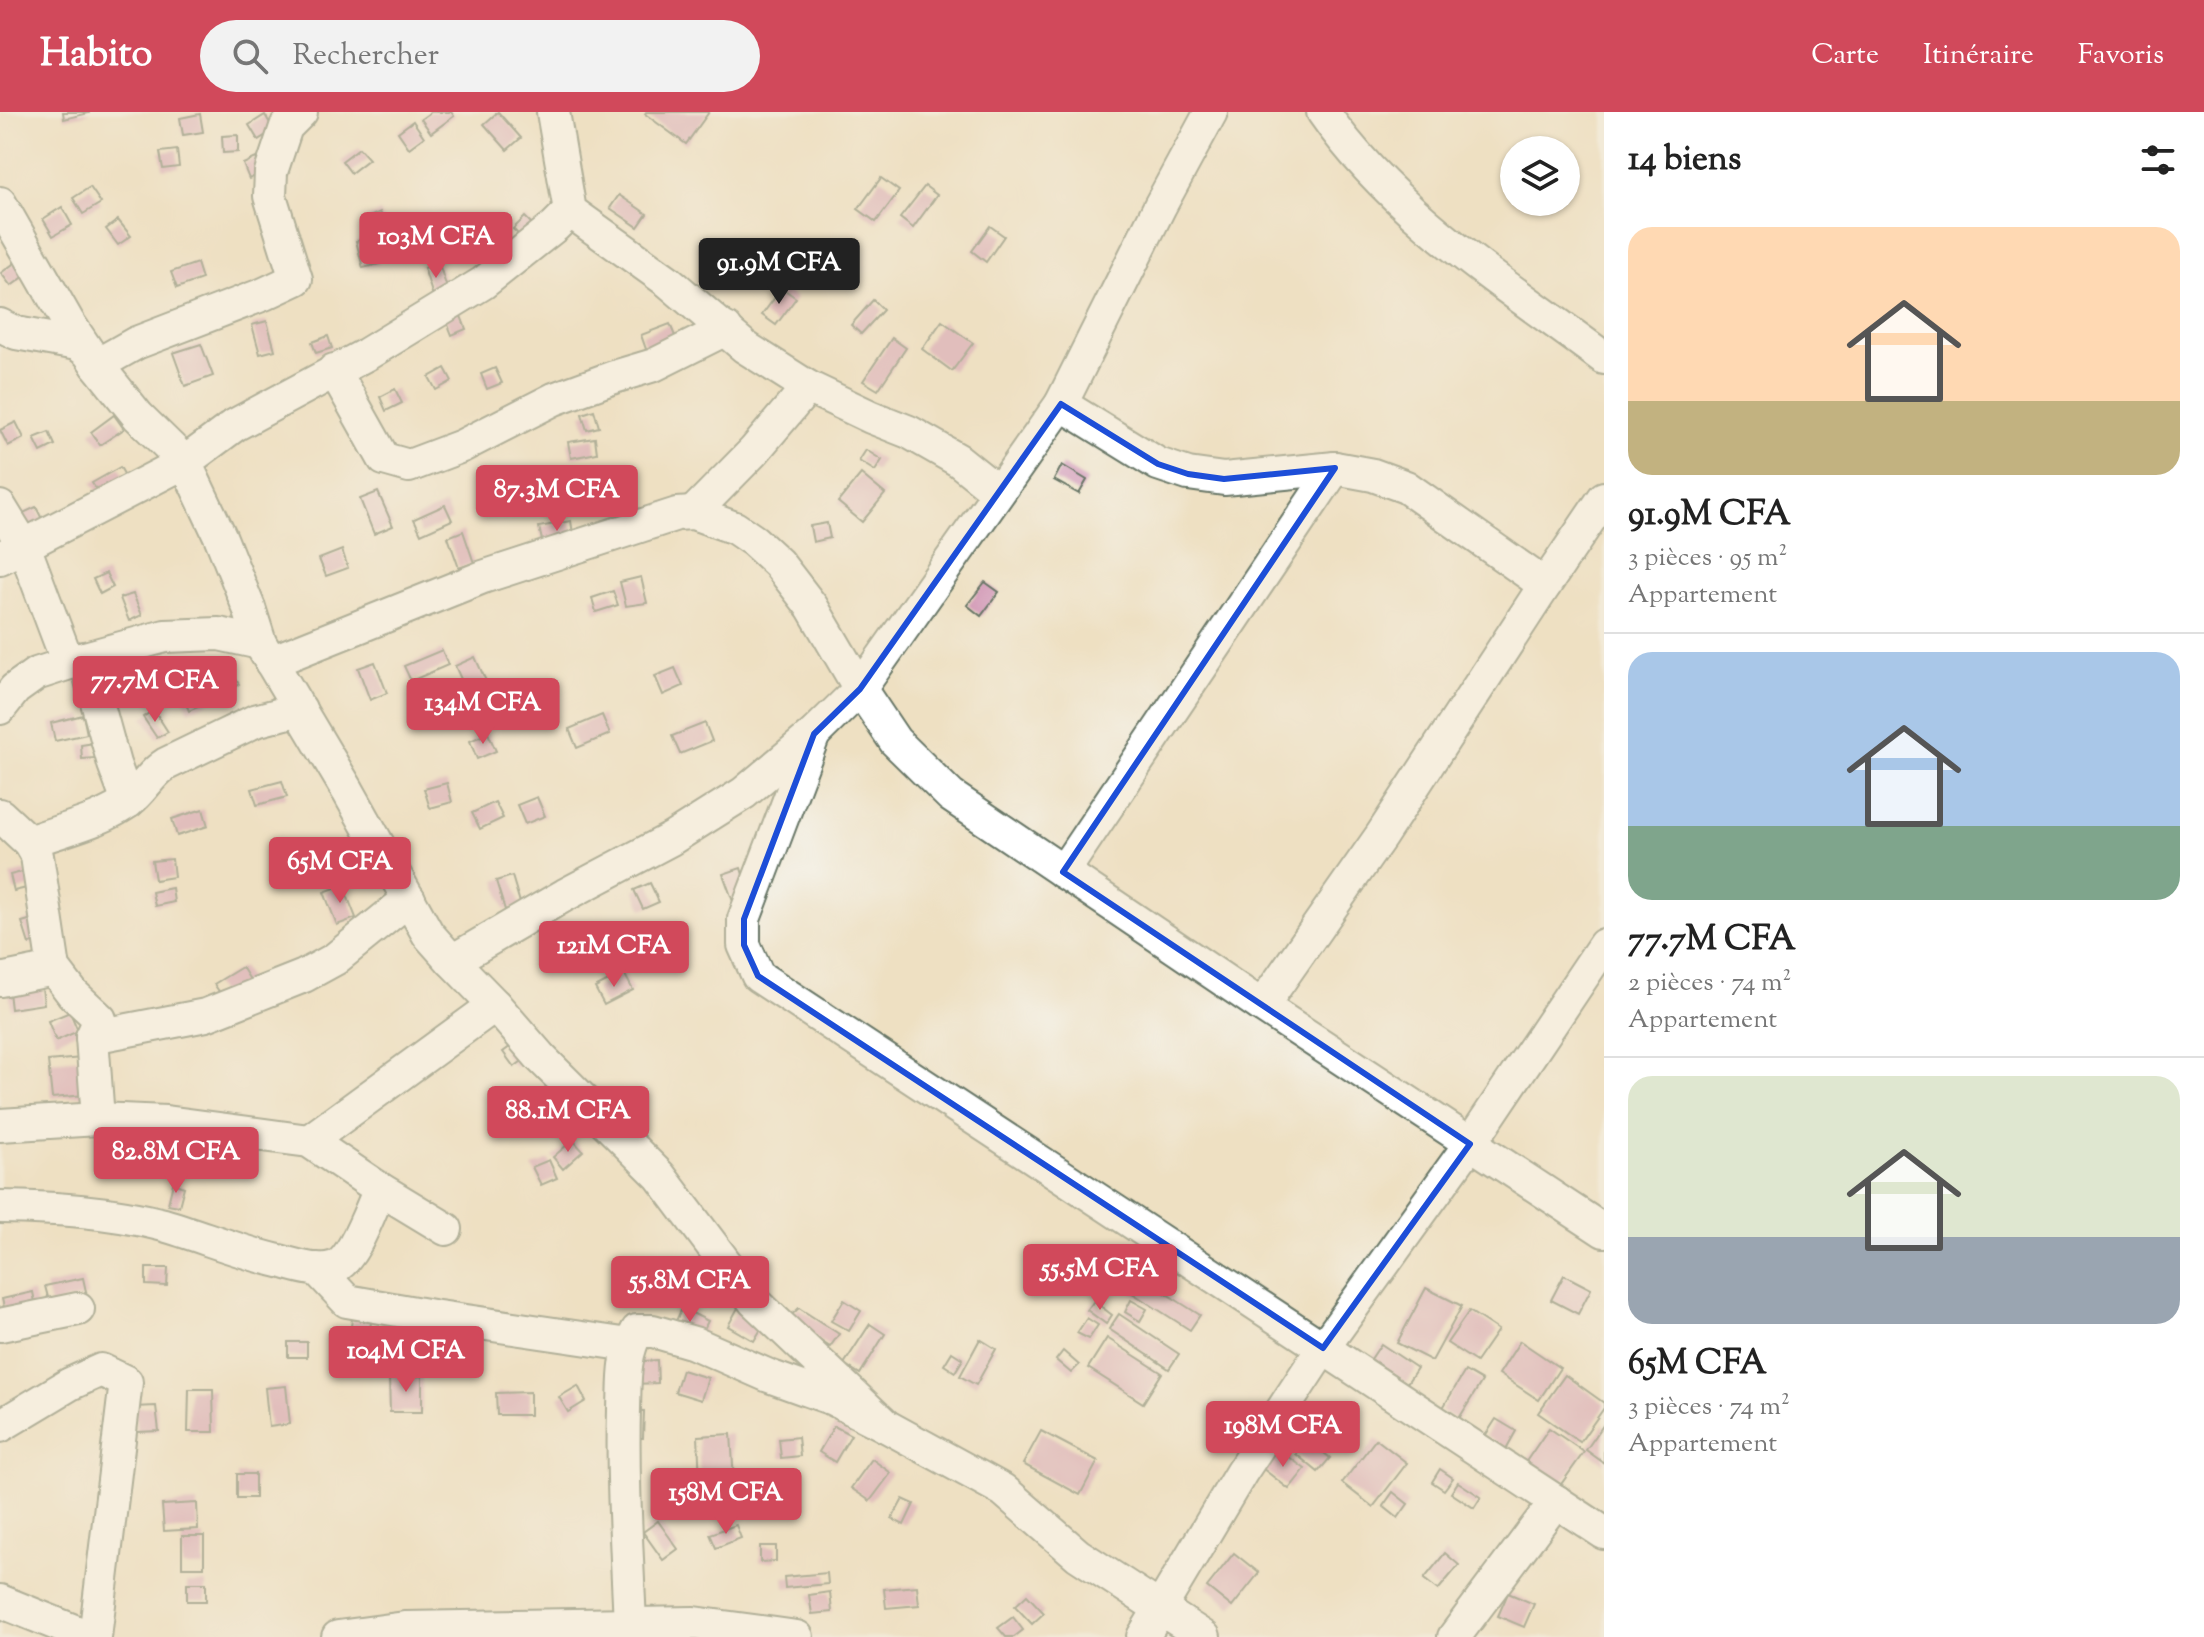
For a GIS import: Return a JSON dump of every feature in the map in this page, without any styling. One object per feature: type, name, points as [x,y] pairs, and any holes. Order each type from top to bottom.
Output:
[{"type":"street","points":[[92,358],[264,294],[296,279],[270,196],[271,172],[286,127],[301,112]]},
{"type":"street","points":[[553,112],[570,211],[669,282],[745,347],[808,387],[909,432],[958,460],[998,492]]},
{"type":"street","points":[[452,961],[565,895],[671,839],[744,793],[814,734],[860,689],[1061,404],[1160,206],[1211,112]]},
{"type":"street","points":[[1323,112],[1337,133],[1383,184],[1437,233],[1604,358]]},
{"type":"street","points":[[0,203],[92,358],[138,416],[185,462],[226,550],[266,652],[428,934],[541,1058],[660,1176],[754,1301],[886,1426]]},
{"type":"street","points":[[12,552],[185,462],[235,425],[367,354],[483,283],[570,211]]},
{"type":"street","points":[[334,370],[384,459],[409,466],[462,446],[554,399],[654,365],[726,329]]},
{"type":"street","points":[[5,333],[77,344],[92,358]]},
{"type":"street","points":[[693,513],[754,451],[808,387]]},
{"type":"street","points":[[1061,404],[1158,464],[1188,474],[1224,479],[1335,468],[1373,475],[1406,487],[1545,585]]},
{"type":"street","points":[[1063,872],[1335,468]]},
{"type":"street","points":[[1262,1006],[1381,836],[1604,498]]},
{"type":"street","points":[[0,507],[12,552],[76,660],[128,802]]},
{"type":"street","points":[[0,708],[22,682],[76,660],[165,636],[219,634],[266,652],[483,577],[677,514],[693,513],[735,528],[778,563],[812,607],[895,741],[951,796],[1604,1231]]},
{"type":"street","points":[[29,842],[128,802],[166,764],[255,721],[300,709]]},
{"type":"street","points":[[814,734],[744,919],[744,945],[758,976],[1604,1533]]},
{"type":"street","points":[[0,815],[29,842],[37,856],[54,969],[73,994],[100,1019],[92,1037],[98,1119]]},
{"type":"street","points":[[92,1037],[206,1015],[304,976],[335,959],[409,899]]},
{"type":"street","points":[[1143,1637],[1241,1473],[1323,1348],[1470,1144],[1604,945]]},
{"type":"street","points":[[0,980],[54,969]]},
{"type":"street","points":[[309,1141],[495,1005]]},
{"type":"street","points":[[0,1125],[98,1119],[166,1122],[309,1141],[446,1229]]},
{"type":"street","points":[[0,1207],[78,1210],[115,1215],[163,1225],[255,1255],[317,1269],[337,1266],[356,1245],[380,1189]]},
{"type":"street","points":[[317,1269],[347,1301],[629,1345]]},
{"type":"street","points":[[0,1325],[78,1309]]},
{"type":"street","points":[[630,1624],[623,1455],[626,1365],[629,1345],[637,1331],[653,1331],[833,1399],[1003,1490],[1078,1555],[1204,1637]]},
{"type":"street","points":[[0,1426],[70,1384],[101,1370],[126,1382],[95,1637]]},
{"type":"street","points":[[1454,1637],[1556,1501]]},
{"type":"street","points":[[0,1601],[89,1637]]},
{"type":"street","points":[[338,1637],[405,1628],[694,1623],[797,1637]]},
{"type":"highlighted area","points":[[1061,404],[1158,464],[1188,474],[1224,479],[1335,468],[1063,872],[1470,1144],[1323,1348],[758,976],[744,945],[744,919],[814,734],[860,689]]},
{"type":"building","points":[[63,112],[89,112],[89,113],[64,119]]},
{"type":"building","points":[[431,112],[451,112],[454,116],[431,133],[421,119]]},
{"type":"building","points":[[498,112],[521,138],[507,150],[484,124]]},
{"type":"building","points":[[646,112],[709,112],[686,144]]},
{"type":"building","points":[[200,114],[203,132],[183,135],[180,118]]},
{"type":"building","points":[[265,115],[274,130],[258,140],[249,125]]},
{"type":"building","points":[[413,121],[424,137],[409,148],[398,132]]},
{"type":"building","points":[[238,135],[238,152],[223,153],[222,136]]},
{"type":"building","points":[[359,148],[369,159],[351,173],[342,161]]},
{"type":"building","points":[[177,150],[179,167],[163,169],[160,152]]},
{"type":"building","points":[[256,158],[262,173],[249,179],[243,164]]},
{"type":"building","points":[[881,178],[899,191],[876,222],[858,209]]},
{"type":"building","points":[[925,186],[937,195],[913,228],[900,218]]},
{"type":"building","points":[[90,187],[101,203],[83,214],[73,198]]},
{"type":"building","points":[[619,195],[647,214],[638,227],[610,208]]},
{"type":"building","points":[[62,207],[72,225],[53,236],[43,219]]},
{"type":"building","points":[[380,212],[385,223],[371,229],[367,218]]},
{"type":"building","points":[[525,217],[536,228],[524,240],[513,229]]},
{"type":"building","points":[[118,220],[131,236],[118,245],[106,229]]},
{"type":"building","points":[[990,226],[1004,236],[986,262],[972,251]]},
{"type":"building","points":[[446,235],[449,252],[432,255],[429,238]]},
{"type":"building","points":[[371,236],[379,264],[363,268],[356,241]]},
{"type":"building","points":[[20,259],[29,273],[11,286],[1,273]]},
{"type":"building","points":[[197,263],[202,279],[177,288],[171,272]]},
{"type":"building","points":[[439,264],[448,291],[433,296],[424,268]]},
{"type":"building","points":[[782,288],[796,298],[776,325],[762,315]]},
{"type":"building","points":[[873,300],[883,310],[861,334],[851,325]]},
{"type":"building","points":[[459,311],[466,329],[452,335],[445,317]]},
{"type":"building","points":[[267,321],[275,350],[260,354],[252,325]]},
{"type":"building","points":[[942,321],[973,343],[952,371],[922,349]]},
{"type":"building","points":[[670,324],[677,341],[647,352],[641,335]]},
{"type":"building","points":[[328,336],[332,348],[316,353],[312,342]]},
{"type":"building","points":[[892,338],[906,348],[878,390],[863,381]]},
{"type":"building","points":[[201,344],[213,376],[185,386],[173,353]]},
{"type":"building","points":[[445,368],[452,381],[436,390],[429,377]]},
{"type":"building","points":[[495,368],[502,383],[487,389],[481,374]]},
{"type":"building","points":[[395,389],[402,403],[386,411],[380,397]]},
{"type":"building","points":[[594,410],[599,427],[587,430],[582,414]]},
{"type":"building","points":[[114,415],[124,429],[100,445],[91,432]]},
{"type":"building","points":[[16,422],[24,438],[8,446],[0,430]]},
{"type":"building","points":[[49,432],[55,445],[41,452],[34,438]]},
{"type":"building","points":[[595,438],[597,453],[571,458],[568,442]]},
{"type":"building","points":[[866,450],[882,460],[875,471],[859,461]]},
{"type":"building","points":[[1062,465],[1087,480],[1079,494],[1054,480]]},
{"type":"building","points":[[120,467],[128,481],[101,497],[92,483]]},
{"type":"building","points":[[861,474],[885,494],[862,522],[838,502]]},
{"type":"building","points":[[378,492],[393,526],[374,534],[360,499]]},
{"type":"building","points":[[445,505],[452,520],[421,534],[414,519]]},
{"type":"building","points":[[36,507],[43,521],[27,528],[21,514]]},
{"type":"building","points":[[571,521],[574,540],[543,545],[539,527]]},
{"type":"building","points":[[827,523],[830,538],[813,542],[810,526]]},
{"type":"building","points":[[463,531],[474,563],[459,568],[448,537]]},
{"type":"building","points":[[342,550],[348,568],[326,576],[319,559]]},
{"type":"building","points":[[106,573],[113,587],[100,594],[93,579]]},
{"type":"building","points":[[641,577],[647,603],[626,606],[620,582]]},
{"type":"building","points":[[985,582],[999,592],[981,616],[967,605]]},
{"type":"building","points":[[613,591],[618,605],[596,612],[592,598]]},
{"type":"building","points":[[133,594],[142,615],[129,621],[120,598]]},
{"type":"building","points":[[442,650],[448,665],[411,681],[404,666]]},
{"type":"building","points":[[475,657],[491,692],[471,701],[455,666]]},
{"type":"building","points":[[375,662],[387,693],[370,700],[358,668]]},
{"type":"building","points":[[675,668],[683,686],[663,695],[655,676]]},
{"type":"building","points":[[232,673],[239,684],[225,694],[218,682]]},
{"type":"building","points":[[212,684],[218,698],[189,711],[183,697]]},
{"type":"building","points":[[154,710],[168,732],[157,738],[143,717]]},
{"type":"building","points":[[83,715],[87,734],[55,741],[51,723]]},
{"type":"building","points":[[602,715],[610,734],[577,748],[569,729]]},
{"type":"building","points":[[705,723],[712,741],[680,754],[672,736]]},
{"type":"building","points":[[488,733],[496,751],[477,759],[470,741]]},
{"type":"building","points":[[94,743],[96,758],[82,759],[81,745]]},
{"type":"building","points":[[282,781],[287,797],[257,805],[252,789]]},
{"type":"building","points":[[447,783],[452,802],[430,808],[424,789]]},
{"type":"building","points":[[537,797],[545,816],[525,824],[517,805]]},
{"type":"building","points":[[495,802],[503,818],[480,829],[472,813]]},
{"type":"building","points":[[203,809],[208,826],[177,836],[172,819]]},
{"type":"building","points":[[313,843],[319,859],[287,871],[281,854]]},
{"type":"building","points":[[172,859],[174,877],[155,880],[152,861]]},
{"type":"building","points":[[741,868],[751,902],[735,907],[723,874]]},
{"type":"building","points":[[26,871],[31,887],[14,891],[10,875]]},
{"type":"building","points":[[512,876],[521,906],[505,910],[496,881]]},
{"type":"building","points":[[650,883],[659,902],[643,909],[634,890]]},
{"type":"building","points":[[343,885],[356,918],[337,925],[324,892]]},
{"type":"building","points":[[172,888],[174,902],[155,906],[152,892]]},
{"type":"building","points":[[36,918],[42,940],[29,944],[22,922]]},
{"type":"building","points":[[242,967],[252,983],[225,1000],[214,984]]},
{"type":"building","points":[[624,973],[633,990],[604,1005],[595,988]]},
{"type":"building","points":[[42,988],[44,1004],[11,1009],[9,992]]},
{"type":"building","points":[[70,1012],[78,1031],[56,1041],[48,1021]]},
{"type":"building","points":[[518,1041],[529,1056],[514,1067],[503,1052]]},
{"type":"building","points":[[82,1058],[85,1095],[52,1098],[48,1061]]},
{"type":"building","points":[[573,1140],[583,1151],[563,1169],[553,1157]]},
{"type":"building","points":[[549,1160],[557,1178],[541,1185],[532,1167]]},
{"type":"building","points":[[173,1183],[184,1187],[179,1206],[168,1204]]},
{"type":"building","points":[[146,1268],[168,1268],[167,1286],[146,1285]]},
{"type":"building","points":[[1135,1274],[1200,1315],[1190,1330],[1126,1289]]},
{"type":"building","points":[[1564,1275],[1591,1289],[1578,1314],[1551,1300]]},
{"type":"building","points":[[83,1278],[87,1296],[50,1305],[45,1286]]},
{"type":"building","points":[[1426,1288],[1462,1306],[1432,1361],[1397,1343]]},
{"type":"building","points":[[33,1292],[37,1312],[7,1319],[2,1299]]},
{"type":"building","points":[[844,1300],[861,1311],[849,1331],[831,1321]]},
{"type":"building","points":[[1131,1300],[1147,1309],[1140,1321],[1125,1312]]},
{"type":"building","points":[[1094,1301],[1112,1315],[1106,1324],[1087,1310]]},
{"type":"building","points":[[740,1304],[767,1319],[754,1341],[728,1326]]},
{"type":"building","points":[[682,1308],[708,1321],[699,1339],[673,1327]]},
{"type":"building","points":[[799,1308],[839,1334],[830,1347],[787,1319]]},
{"type":"building","points":[[1469,1311],[1498,1330],[1476,1362],[1447,1343]]},
{"type":"building","points":[[1119,1314],[1179,1354],[1169,1369],[1109,1329]]},
{"type":"building","points":[[1087,1318],[1098,1325],[1089,1339],[1077,1333]]},
{"type":"building","points":[[352,1319],[371,1322],[366,1358],[347,1356]]},
{"type":"building","points":[[870,1324],[885,1334],[860,1374],[844,1364]]},
{"type":"building","points":[[1107,1338],[1162,1373],[1143,1403],[1088,1368]]},
{"type":"building","points":[[980,1339],[996,1349],[976,1385],[960,1376]]},
{"type":"building","points":[[1520,1341],[1560,1368],[1539,1400],[1499,1374]]},
{"type":"building","points":[[288,1342],[307,1342],[307,1357],[288,1357]]},
{"type":"building","points":[[1381,1344],[1417,1368],[1407,1383],[1371,1359]]},
{"type":"building","points":[[1063,1351],[1079,1365],[1071,1373],[1056,1360]]},
{"type":"building","points":[[952,1352],[963,1359],[955,1372],[944,1365]]},
{"type":"building","points":[[657,1360],[658,1383],[634,1384],[632,1362]]},
{"type":"building","points":[[682,1370],[708,1378],[701,1400],[675,1392]]},
{"type":"building","points":[[1465,1371],[1482,1381],[1458,1420],[1441,1411]]},
{"type":"building","points":[[1565,1375],[1604,1403],[1604,1408],[1580,1442],[1538,1413]]},
{"type":"building","points":[[389,1376],[422,1376],[422,1412],[390,1412]]},
{"type":"building","points":[[286,1386],[290,1424],[269,1427],[265,1388]]},
{"type":"building","points":[[578,1386],[586,1401],[568,1412],[559,1397]]},
{"type":"building","points":[[189,1389],[213,1389],[214,1432],[188,1432]]},
{"type":"building","points":[[530,1392],[530,1415],[497,1415],[496,1393]]},
{"type":"building","points":[[1350,1404],[1356,1421],[1330,1430],[1324,1413]]},
{"type":"building","points":[[156,1406],[159,1431],[137,1432],[134,1407]]},
{"type":"building","points":[[630,1410],[644,1411],[643,1438],[629,1438]]},
{"type":"building","points":[[1496,1419],[1516,1431],[1506,1449],[1485,1436]]},
{"type":"building","points":[[1604,1424],[1604,1463],[1586,1450]]},
{"type":"building","points":[[834,1426],[851,1435],[835,1462],[819,1452]]},
{"type":"building","points":[[1549,1428],[1584,1452],[1559,1487],[1525,1463]]},
{"type":"building","points":[[1041,1431],[1098,1461],[1080,1495],[1023,1464]]},
{"type":"building","points":[[731,1434],[734,1481],[700,1483],[698,1436]]},
{"type":"building","points":[[798,1437],[800,1456],[781,1458],[779,1439]]},
{"type":"building","points":[[1376,1439],[1407,1463],[1373,1507],[1342,1483]]},
{"type":"building","points":[[1308,1440],[1330,1458],[1318,1472],[1296,1454]]},
{"type":"building","points":[[1277,1448],[1305,1469],[1289,1489],[1262,1468]]},
{"type":"building","points":[[872,1459],[891,1473],[870,1501],[851,1488]]},
{"type":"building","points":[[1440,1469],[1453,1478],[1444,1490],[1432,1482]]},
{"type":"building","points":[[237,1474],[255,1474],[255,1498],[237,1498]]},
{"type":"building","points":[[1458,1482],[1481,1497],[1474,1508],[1451,1493]]},
{"type":"building","points":[[1393,1492],[1408,1504],[1398,1518],[1383,1506]]},
{"type":"building","points":[[903,1499],[914,1504],[904,1525],[892,1519]]},
{"type":"building","points":[[197,1503],[198,1529],[164,1531],[162,1505]]},
{"type":"building","points":[[658,1521],[678,1549],[663,1560],[643,1532]]},
{"type":"building","points":[[736,1525],[741,1538],[716,1548],[710,1534]]},
{"type":"building","points":[[182,1536],[204,1536],[204,1567],[182,1567]]},
{"type":"building","points":[[760,1546],[776,1546],[776,1561],[760,1562]]},
{"type":"building","points":[[1234,1553],[1259,1573],[1232,1607],[1207,1587]]},
{"type":"building","points":[[1445,1553],[1459,1565],[1438,1590],[1424,1579]]},
{"type":"building","points":[[827,1573],[828,1584],[785,1588],[784,1577]]},
{"type":"building","points":[[187,1583],[206,1583],[206,1601],[187,1601]]},
{"type":"building","points":[[917,1586],[919,1605],[886,1608],[884,1589]]},
{"type":"building","points":[[830,1592],[832,1612],[812,1614],[809,1595]]},
{"type":"building","points":[[1508,1593],[1534,1604],[1524,1627],[1498,1616]]},
{"type":"building","points":[[1027,1595],[1044,1613],[1032,1624],[1015,1606]]},
{"type":"building","points":[[1013,1617],[1023,1630],[1014,1637],[1006,1637],[998,1628]]}]
